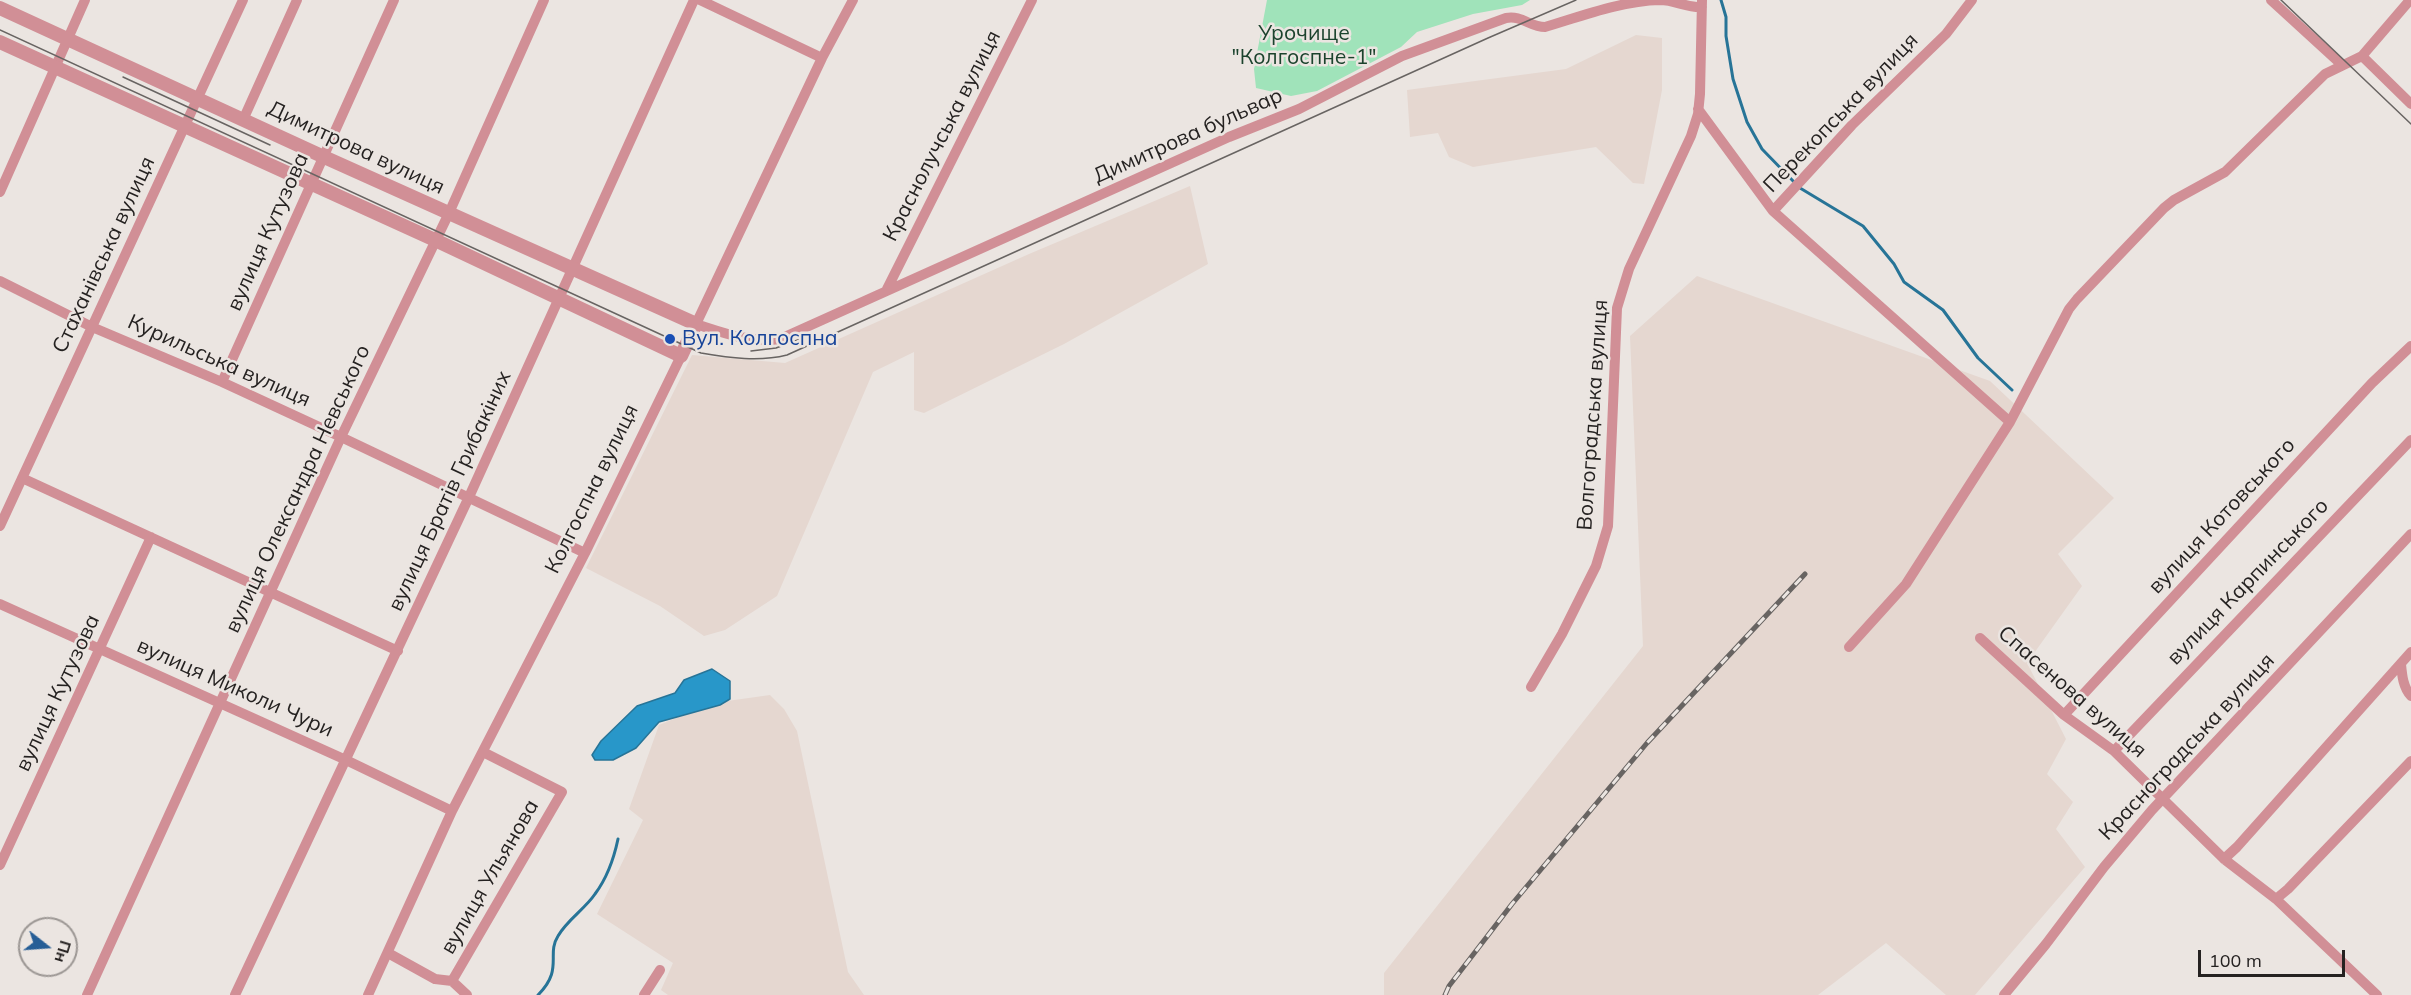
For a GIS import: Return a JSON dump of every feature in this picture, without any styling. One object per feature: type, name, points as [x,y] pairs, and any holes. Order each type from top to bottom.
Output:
[{"type":"street","points":[[0,192],[86,0]]},
{"type":"street","name":"Стаханівська вулиця","points":[[0,526],[243,0]]},
{"type":"street","points":[[243,120],[297,0]]},
{"type":"street","name":"вулиця Кутузова","points":[[222,382],[394,0]]},
{"type":"street","name":"вулиця Олександра Невського","points":[[87,995],[341,437],[449,213],[544,0]]},
{"type":"street","name":"вулиця Братів Грибакіних","points":[[235,995],[469,497],[693,0]]},
{"type":"street","points":[[700,0],[822,58]]},
{"type":"street","name":"Колгоспна вулиця","points":[[368,995],[452,811],[585,553],[822,58],[853,0]]},
{"type":"street","name":"Краснолучська вулиця","points":[[887,289],[1032,0]]},
{"type":"street","name":"Димитрова бульвар","points":[[696,324],[745,339],[763,341],[780,339],[1229,137],[1299,109],[1402,56],[1506,18],[1521,18],[1533,26],[1545,27],[1627,4],[1667,0],[1688,7],[1702,3]]},
{"type":"street","name":"Перекопська вулиця","points":[[1698,109],[1773,211],[1852,125],[1946,34],[1972,0]]},
{"type":"street","points":[[1849,647],[1906,585],[2010,422],[2069,309],[2077,299],[2164,208],[2174,200],[2225,172],[2325,74],[2341,64],[2362,56],[2410,0]]},
{"type":"street","points":[[2277,2],[2341,64]]},
{"type":"street","name":"Волгоградська вулиця","points":[[1531,687],[1562,634],[1596,566],[1608,526],[1617,308],[1629,269],[1691,136],[1698,109],[1702,3]]},
{"type":"street","name":"Димитрова вулиця","points":[[0,8],[696,324]]},
{"type":"street","points":[[0,42],[186,125],[681,356]]},
{"type":"street","points":[[2362,56],[2411,104]]},
{"type":"street","points":[[1773,211],[2010,422]]},
{"type":"street","name":"Курильська вулиця","points":[[0,281],[92,327],[222,382],[585,553]]},
{"type":"street","name":"вулиця Котовського","points":[[2064,715],[2372,383],[2411,346]]},
{"type":"street","name":"вулиця Карпинського","points":[[2114,751],[2411,440]]},
{"type":"street","points":[[22,478],[398,651]]},
{"type":"street","name":"Красноградська вулиця","points":[[2004,995],[2104,867],[2163,798],[2411,534]]},
{"type":"street","name":"вулиця Кутузова","points":[[0,865],[151,537]]},
{"type":"street","name":"вулиця Миколи Чури","points":[[0,604],[346,760],[452,811]]},
{"type":"street","name":"Спасенова вулиця","points":[[1980,638],[2064,715],[2114,751],[2224,859],[2276,899],[2377,995]]},
{"type":"street","points":[[2224,859],[2411,652]]},
{"type":"street","points":[[2401,664],[2403,680],[2411,696]]},
{"type":"street","name":"вулиця Ульянова","points":[[452,981],[562,792],[483,752]]},
{"type":"street","points":[[2276,899],[2411,761]]},
{"type":"street","points":[[388,952],[435,979],[452,981],[467,995]]},
{"type":"street","points":[[644,995],[660,970]]},
{"type":"shaded area","points":[[1636,35],[1662,38],[1662,90],[1644,184],[1633,183],[1596,147],[1473,167],[1449,157],[1438,133],[1410,137],[1407,90],[1566,69]]},
{"type":"shaded area","points":[[1190,186],[1208,264],[1064,344],[924,413],[914,410],[914,352],[873,372],[777,596],[725,630],[704,636],[660,606],[586,568],[692,355],[785,363],[1029,254]]},
{"type":"shaded area","points":[[1697,276],[1990,381],[2114,498],[2058,554],[2082,586],[2027,663],[2066,739],[2047,774],[2073,802],[2056,829],[2085,867],[1975,995],[1946,995],[1886,943],[1818,995],[1384,995],[1384,973],[1643,646],[1630,336]]},
{"type":"shaded area","points":[[770,695],[784,709],[797,731],[848,972],[864,995],[668,995],[661,990],[673,963],[597,914],[643,820],[629,809],[659,725],[713,703]]},
{"type":"green space","name":"Урочище \"Колгоспне-1\"","points":[[1267,0],[1530,0],[1522,5],[1473,14],[1417,32],[1401,47],[1317,91],[1291,96],[1256,88],[1254,69]]},
{"type":"water","points":[[712,669],[730,681],[730,699],[720,705],[659,722],[636,748],[613,760],[595,760],[592,755],[601,741],[637,706],[675,693],[684,680]]},
{"type":"waterway","points":[[1721,0],[1726,17],[1726,36],[1733,79],[1747,122],[1762,149],[1795,183]]},
{"type":"waterway","points":[[1800,188],[1863,226],[1894,264],[1904,282],[1943,310],[1978,358],[2012,390]]},
{"type":"waterway","points":[[538,995],[546,986],[553,970],[553,950],[558,936],[599,888],[610,868],[618,839]]},
{"type":"tram line","points":[[0,30],[701,353],[755,359],[787,355],[1576,0]]},
{"type":"tram line","points":[[2281,0],[2411,124]]},
{"type":"tram line","points":[[123,77],[270,145]]},
{"type":"tram line","points":[[751,351],[776,348],[803,338]]},
{"type":"railway","points":[[1445,995],[1449,986],[1512,904],[1647,743],[1805,574]]},
{"type":"place","name":"Вул. Колгоспна","points":[[670,339]]}]
